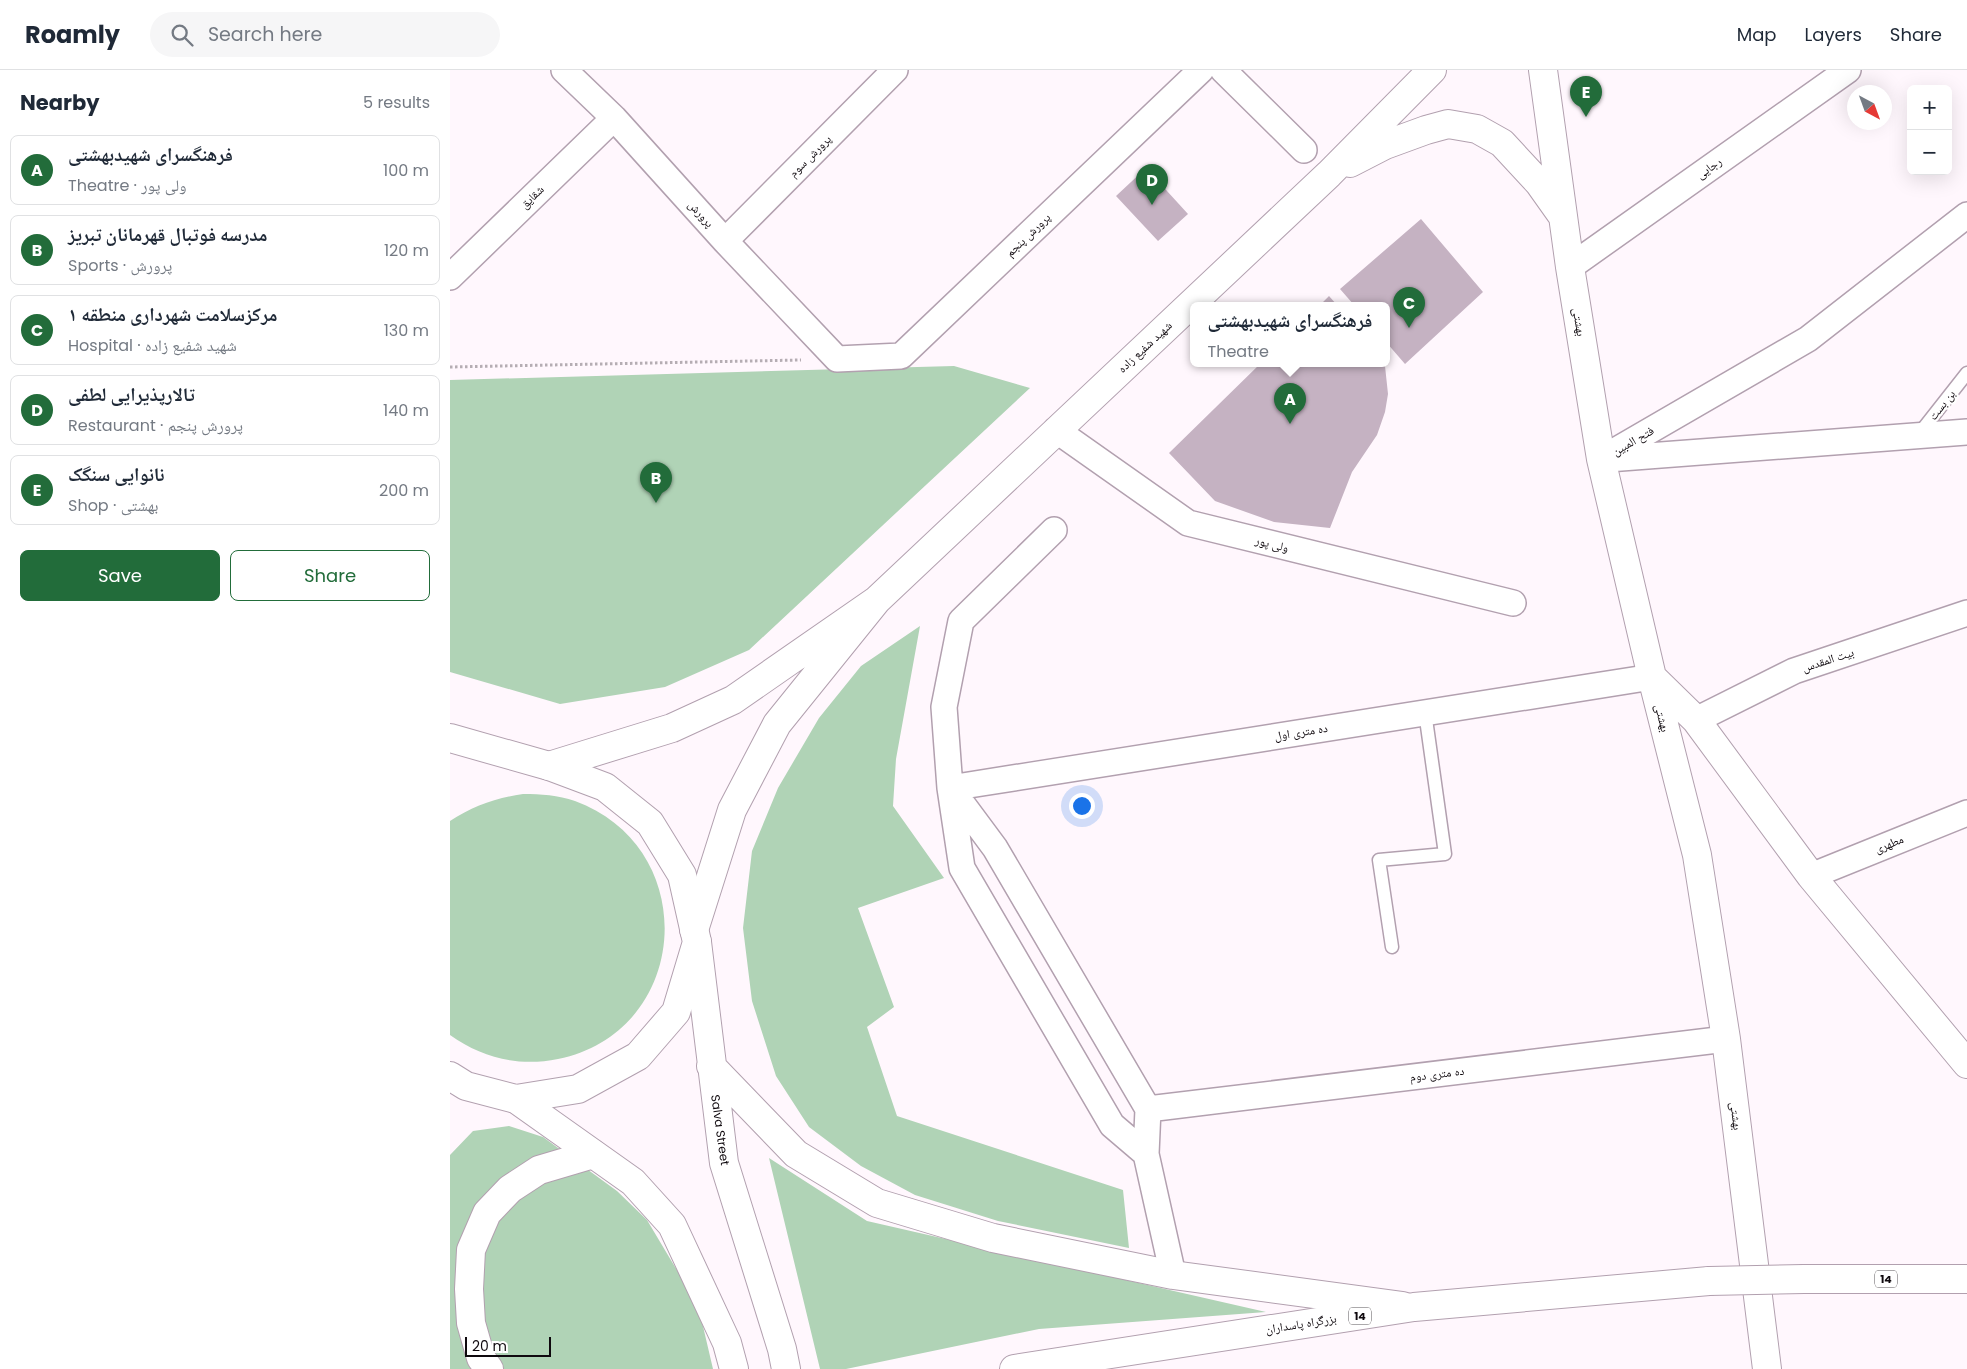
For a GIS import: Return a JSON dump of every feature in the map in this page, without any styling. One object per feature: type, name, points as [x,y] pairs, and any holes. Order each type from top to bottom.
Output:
[{"type":"main road","name":"شهید شفیع زاده","points":[[1192,302],[1328,174],[1432,70]]},
{"type":"main road","name":"بهشتی","points":[[1543,70],[1570,267],[1601,459],[1652,677],[1697,855],[1726,1039],[1767,1369]]},
{"type":"main road","points":[[1328,174],[1385,145],[1426,130],[1448,124],[1477,129],[1502,143],[1539,183],[1564,219]]},
{"type":"main road","name":"شهید شفیع زاده","points":[[876,600],[1190,304]]},
{"type":"main road","points":[[549,766],[672,728],[733,700],[876,600]]},
{"type":"main road","points":[[516,1099],[578,1090],[638,1056],[676,1012],[732,810],[777,724],[876,600]]},
{"type":"main road","points":[[1652,677],[1696,720],[1811,876],[1967,1064]]},
{"type":"main road","name":"Salva Street","points":[[450,738],[549,766],[606,787],[650,823],[682,875],[696,936],[724,1163],[782,1349],[786,1369]]},
{"type":"main road","points":[[1922,1011],[1967,1034]]},
{"type":"main road","points":[[711,1066],[796,1154],[877,1203],[993,1238],[1173,1275],[1414,1307]]},
{"type":"main road","points":[[450,1076],[466,1086],[516,1099],[634,1182],[672,1225],[727,1343],[734,1369]]},
{"type":"main road","points":[[489,1369],[481,1358],[471,1323],[469,1289],[471,1250],[487,1213],[510,1188],[539,1170],[593,1154]]},
{"type":"main road","name":"بزرگراه پاسداران","points":[[1014,1369],[1414,1307],[1709,1282],[1804,1279],[1967,1278]]},
{"type":"street","name":"پرورش سوم","points":[[725,241],[895,70]]},
{"type":"street","name":"پرورش پنجم","points":[[837,359],[901,356],[1201,70]]},
{"type":"street","points":[[1223,70],[1304,150]]},
{"type":"street","name":"رجایی","points":[[1570,267],[1848,70]]},
{"type":"street","name":"پرورش","points":[[569,72],[837,359]]},
{"type":"street","name":"شقایق","points":[[450,277],[614,118]]},
{"type":"street","name":"فتح المبین","points":[[1601,459],[1808,340],[1967,215]]},
{"type":"street","name":"ولی پور","points":[[1056,430],[1188,523],[1513,603]]},
{"type":"street","name":"فتح المبین","points":[[1601,459],[1967,432]]},
{"type":"street","points":[[1054,530],[961,621],[944,707],[950,788],[962,868],[1112,1126],[1146,1154]]},
{"type":"street","name":"بیت المقدس","points":[[1696,720],[1794,671],[1967,613]]},
{"type":"street","name":"ده متری اول","points":[[950,788],[1652,677]]},
{"type":"street","points":[[950,788],[995,848],[1148,1110],[1146,1154],[1173,1275]]},
{"type":"street","name":"مطهری","points":[[1811,876],[1967,813]]},
{"type":"street","name":"ده متری دوم","points":[[1148,1110],[1726,1039]]},
{"type":"lane","name":"بن بست","points":[[1917,436],[1967,374]]},
{"type":"lane","points":[[1392,947],[1379,860],[1445,854],[1425,712]]},
{"type":"path","points":[[450,367],[837,359]]},
{"type":"green space","points":[[954,366],[1030,388],[749,650],[665,687],[560,704],[450,672],[450,380]]},
{"type":"green space","points":[[920,626],[896,759],[893,806],[944,878],[858,908],[894,1007],[867,1027],[897,1116],[1123,1190],[1129,1248],[998,1221],[915,1195],[861,1166],[809,1127],[776,1076],[752,1001],[743,928],[752,851],[778,788],[819,718],[861,666]]},
{"type":"green space","points":[[523,794],[549,795],[575,801],[616,824],[645,857],[661,896],[664,938],[656,978],[635,1014],[602,1042],[558,1059],[529,1062],[501,1059],[488,1055],[475,1050],[450,1035],[450,821],[485,803]]},
{"type":"green space","points":[[509,1126],[543,1137],[617,1191],[647,1220],[681,1277],[702,1322],[713,1369],[450,1369],[450,1155],[473,1131]]},
{"type":"green space","points":[[769,1158],[867,1221],[1266,1312],[1039,1329],[846,1369],[820,1369]]},
{"type":"building","points":[[1146,168],[1188,214],[1158,241],[1116,196]]},
{"type":"building","points":[[1421,219],[1483,292],[1405,364],[1390,347],[1390,302],[1351,302],[1340,289]]},
{"type":"building","points":[[1329,296],[1334,302],[1323,302]]},
{"type":"building","points":[[1257,367],[1385,367],[1388,394],[1385,412],[1377,435],[1352,472],[1330,528],[1274,522],[1215,501],[1169,453]]},
{"type":"place","name":"نانوایی سنگک","points":[[1586,117]]},
{"type":"place","name":"تالارپذیرایی لطفی","points":[[1152,205]]},
{"type":"place","name":"مرکزسلامت شهرداری منطقه ۱","points":[[1409,328]]},
{"type":"place","name":"فرهنگسرای شهیدبهشتی","points":[[1290,424]]},
{"type":"place","name":"مدرسه فوتبال قهرمانان تبریز","points":[[656,503]]}]
